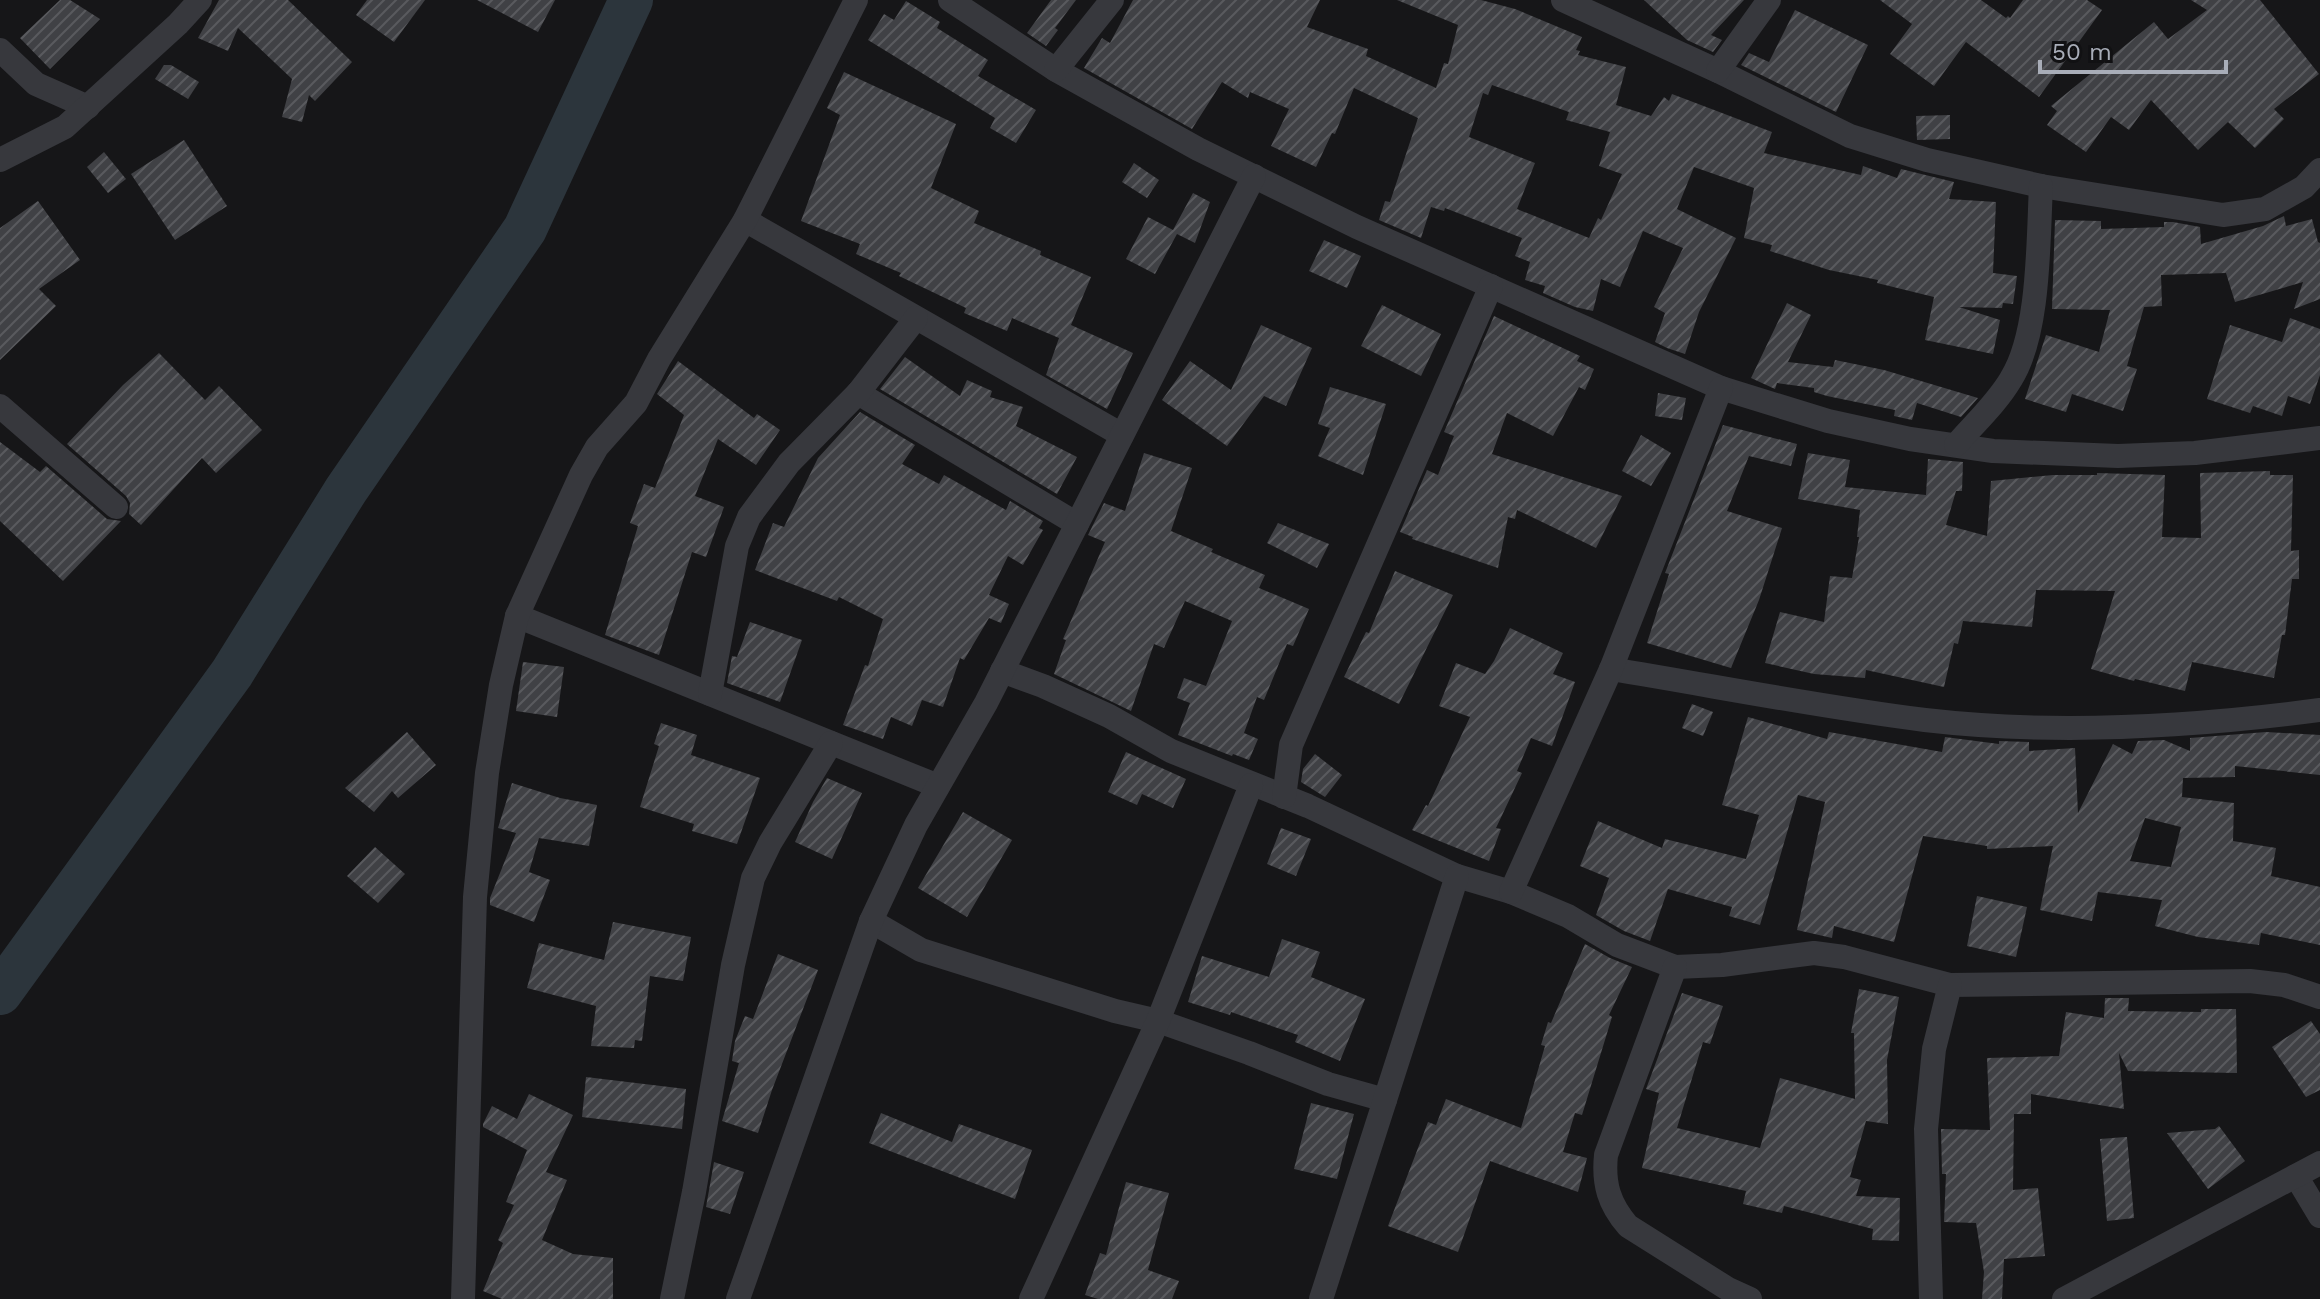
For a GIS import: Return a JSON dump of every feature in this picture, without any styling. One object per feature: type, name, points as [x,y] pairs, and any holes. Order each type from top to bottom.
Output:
[{"type":"street","points":[[0,160],[65,127],[178,24],[200,0]]},
{"type":"street","points":[[463,1299],[475,897],[487,773],[501,685],[517,616],[581,475],[597,447],[636,403],[659,359],[745,220],[856,0]]},
{"type":"street","points":[[950,0],[1056,70],[1198,149],[1357,227],[1721,388],[1828,421],[1910,439],[1993,451],[2118,456],[2195,453],[2320,438]]},
{"type":"street","points":[[1056,70],[1112,0]]},
{"type":"street","points":[[1563,0],[1850,136],[1927,160],[2041,186],[2223,215],[2265,209],[2304,187],[2320,170]]},
{"type":"street","points":[[1718,71],[1769,0]]},
{"type":"street","points":[[0,50],[36,84],[88,107]]},
{"type":"street","points":[[738,1299],[871,921],[916,825],[1002,671],[1254,176]]},
{"type":"street","points":[[1956,445],[2012,379],[2027,342],[2035,284],[2041,186]]},
{"type":"street","points":[[745,220],[1122,435]]},
{"type":"street","points":[[1284,797],[1291,745],[1491,286]]},
{"type":"street","points":[[710,694],[737,546],[749,517],[789,463],[858,393],[916,318]]},
{"type":"street","points":[[1511,892],[1611,669],[1721,388]]},
{"type":"street","points":[[858,393],[1077,524]]},
{"type":"street","points":[[0,406],[116,507]]},
{"type":"street","points":[[517,616],[938,786]]},
{"type":"street","points":[[1611,669],[1924,720],[1993,725],[2064,727],[2230,722],[2320,710]]},
{"type":"street","points":[[1002,671],[1109,716],[1171,751],[1284,797],[1457,876],[1511,892],[1568,916],[1617,945],[1675,967],[1722,965],[1814,953],[1844,957],[1950,985],[2250,981],[2284,985],[2320,997]]},
{"type":"street","points":[[672,1299],[694,1192],[733,965],[753,878],[770,843],[831,743]]},
{"type":"street","points":[[1031,1299],[1158,1021],[1251,785]]},
{"type":"street","points":[[1321,1299],[1457,876]]},
{"type":"street","points":[[871,921],[921,950],[1115,1011],[1158,1021],[1328,1084],[1385,1100]]},
{"type":"street","points":[[1675,967],[1606,1155],[1604,1175],[1607,1192],[1615,1212],[1628,1226],[1728,1289],[1750,1299]]},
{"type":"street","points":[[1931,1299],[1926,1183],[1928,1099],[1934,1049],[1950,985]]},
{"type":"street","points":[[2064,1299],[2320,1163]]},
{"type":"street","points":[[2296,1176],[2320,1216]]},
{"type":"building","points":[[60,0],[70,0],[100,19],[50,69],[20,38]]},
{"type":"building","points":[[219,0],[288,0],[352,62],[315,101],[309,95],[302,122],[282,117],[292,79],[238,28],[228,51],[198,38]]},
{"type":"building","points":[[367,0],[425,0],[394,42],[356,15]]},
{"type":"building","points":[[477,0],[555,0],[538,32]]},
{"type":"building","points":[[1051,0],[1076,0],[1046,46],[1027,33]]},
{"type":"building","points":[[1133,0],[1320,0],[1307,27],[1368,49],[1366,56],[1436,88],[1444,63],[1448,64],[1458,25],[1397,0],[1481,0],[1515,9],[1582,37],[1576,50],[1580,51],[1578,55],[1626,67],[1616,105],[1651,116],[1664,97],[1669,101],[1672,94],[1772,132],[1764,153],[1861,175],[1863,166],[1897,178],[1901,169],[1954,182],[1949,199],[1996,202],[1993,273],[2017,276],[2013,304],[2003,303],[2002,308],[1959,307],[2000,320],[1993,354],[1925,340],[1934,297],[1877,283],[1878,280],[1829,270],[1770,251],[1772,245],[1744,238],[1754,188],[1694,167],[1677,209],[1736,238],[1699,312],[1685,354],[1655,342],[1665,313],[1654,307],[1683,248],[1643,231],[1620,287],[1601,279],[1593,311],[1575,307],[1543,293],[1545,286],[1525,280],[1530,262],[1515,256],[1522,238],[1445,208],[1444,211],[1431,207],[1421,238],[1379,220],[1385,201],[1390,202],[1418,118],[1354,88],[1335,134],[1332,133],[1316,167],[1271,146],[1289,109],[1250,92],[1248,98],[1222,82],[1192,129],[1084,68],[1102,38],[1110,43]],"holes":[[[1492,85],[1569,112],[1566,120],[1610,132],[1599,166],[1622,174],[1601,220],[1598,218],[1589,238],[1517,209],[1535,163],[1469,137],[1483,93],[1488,95]]]},
{"type":"building","points":[[1644,0],[1744,0],[1711,35],[1722,40],[1713,52],[1687,40]]},
{"type":"building","points":[[1880,0],[1981,0],[2006,18],[2010,18],[2023,0],[2087,0],[2102,10],[2039,97],[1966,42],[1934,86],[1890,54],[1912,24]]},
{"type":"building","points":[[2191,0],[2260,0],[2319,74],[2274,109],[2284,119],[2255,148],[2228,122],[2198,150],[2151,100],[2129,130],[2111,117],[2086,152],[2047,125],[2057,111],[2051,106],[2154,22],[2168,39],[2207,10]]},
{"type":"building","points":[[906,1],[940,22],[937,28],[988,60],[978,76],[1036,110],[1016,143],[990,128],[995,118],[868,40],[884,14],[894,20]]},
{"type":"building","points":[[1795,10],[1868,45],[1836,112],[1741,65],[1749,53],[1769,62]]},
{"type":"building","points":[[164,65],[171,65],[199,82],[188,99],[155,79]]},
{"type":"building","points":[[844,72],[956,124],[931,188],[979,211],[974,223],[1041,251],[1040,255],[1091,277],[1071,325],[1133,353],[1107,409],[1046,375],[1059,338],[1012,318],[1007,331],[964,313],[966,308],[899,276],[901,273],[856,254],[860,244],[801,221],[840,115],[827,108]]},
{"type":"building","points":[[1950,115],[1950,139],[1917,140],[1916,116]]},
{"type":"building","points":[[184,140],[227,206],[175,240],[131,174]]},
{"type":"building","points":[[104,152],[126,179],[108,193],[87,167]]},
{"type":"building","points":[[1134,163],[1159,180],[1147,198],[1122,182]]},
{"type":"building","points":[[1193,193],[1210,202],[1195,243],[1177,234],[1155,274],[1126,259],[1148,217],[1173,230]]},
{"type":"building","points":[[38,201],[80,260],[39,289],[56,306],[0,360],[0,228]]},
{"type":"building","points":[[2284,216],[2286,226],[2312,219],[2320,243],[2320,299],[2294,309],[2303,282],[2235,302],[2226,273],[2161,275],[2162,306],[2144,307],[2127,366],[2137,369],[2123,411],[2072,394],[2066,412],[2025,399],[2046,335],[2099,352],[2110,310],[2052,309],[2055,220],[2101,221],[2101,229],[2164,227],[2164,222],[2173,222],[2200,227],[2201,244],[2263,226]]},
{"type":"building","points":[[1324,240],[1361,256],[1347,288],[1309,271]]},
{"type":"building","points":[[1787,303],[1811,315],[1788,362],[1833,367],[1835,360],[1884,370],[1978,398],[1961,417],[1917,403],[1912,420],[1894,416],[1895,410],[1827,396],[1814,392],[1814,388],[1777,383],[1775,389],[1751,378]]},
{"type":"building","points":[[1382,305],[1441,334],[1421,376],[1361,346]]},
{"type":"building","points":[[1494,316],[1580,356],[1577,361],[1594,369],[1585,390],[1579,387],[1553,436],[1507,413],[1492,454],[1622,496],[1596,548],[1517,510],[1515,519],[1508,517],[1498,568],[1412,539],[1400,532],[1427,470],[1438,475],[1454,436],[1444,432]]},
{"type":"building","points":[[2290,318],[2320,329],[2320,375],[2310,404],[2288,396],[2282,416],[2253,406],[2250,413],[2207,399],[2230,325],[2282,342]]},
{"type":"building","points":[[1261,325],[1312,348],[1286,406],[1264,396],[1227,446],[1162,400],[1190,361],[1231,390]]},
{"type":"building","points":[[159,353],[205,400],[219,386],[262,430],[216,473],[202,458],[141,525],[129,514],[130,503],[126,496],[67,444],[123,385]]},
{"type":"building","points":[[905,357],[960,396],[967,380],[992,391],[990,397],[1023,407],[1016,426],[1077,457],[1057,494],[880,389]]},
{"type":"building","points":[[678,361],[754,418],[757,414],[780,430],[756,465],[718,439],[695,496],[724,507],[706,557],[692,552],[659,655],[605,635],[638,526],[630,523],[644,484],[655,488],[684,415],[657,394]]},
{"type":"building","points":[[1330,387],[1386,404],[1363,475],[1318,456],[1330,428],[1318,424]]},
{"type":"building","points":[[1658,393],[1686,398],[1682,420],[1655,416]]},
{"type":"building","points":[[860,412],[915,445],[902,464],[939,484],[944,475],[1006,510],[1010,501],[1043,521],[1039,528],[1043,530],[1023,565],[1008,556],[989,595],[1009,604],[1001,623],[989,618],[964,660],[960,658],[943,707],[922,700],[912,726],[891,717],[883,739],[843,725],[865,665],[868,666],[883,619],[839,597],[837,601],[755,570],[773,523],[784,527],[818,458]]},
{"type":"building","points":[[1723,425],[1797,444],[1791,466],[1749,456],[1727,511],[1782,528],[1759,600],[1731,668],[1647,643],[1669,574],[1665,573]]},
{"type":"building","points":[[1641,435],[1671,453],[1651,486],[1622,471]]},
{"type":"building","points":[[0,442],[40,472],[46,466],[107,519],[121,521],[63,581],[0,521]]},
{"type":"building","points":[[1144,453],[1192,468],[1171,531],[1265,575],[1259,588],[1309,609],[1293,646],[1287,644],[1264,700],[1257,697],[1244,733],[1258,739],[1249,760],[1178,735],[1190,703],[1177,698],[1184,678],[1206,686],[1232,621],[1185,601],[1164,648],[1154,644],[1131,711],[1054,674],[1066,640],[1063,639],[1105,542],[1088,535],[1104,503],[1125,511]]},
{"type":"building","points":[[1808,453],[1850,460],[1845,487],[1926,495],[1928,459],[1963,462],[1962,491],[1956,491],[1946,525],[1987,536],[1991,481],[2097,473],[2165,475],[2162,537],[2201,538],[2200,473],[2270,471],[2270,475],[2293,475],[2291,551],[2299,550],[2299,579],[2292,579],[2285,635],[2282,635],[2274,678],[2192,662],[2185,691],[2091,669],[2115,591],[2036,590],[2032,627],[1963,621],[1958,644],[1954,643],[1944,687],[1866,670],[1865,678],[1814,674],[1765,663],[1780,612],[1824,622],[1830,576],[1852,578],[1860,510],[1798,499]]},
{"type":"building","points":[[1278,523],[1329,544],[1317,568],[1267,543]]},
{"type":"building","points":[[1395,571],[1453,595],[1399,704],[1344,677],[1366,632],[1369,633]]},
{"type":"building","points":[[750,622],[802,640],[780,702],[727,683],[732,656],[737,657]]},
{"type":"building","points":[[1510,628],[1563,653],[1553,674],[1575,682],[1552,746],[1531,738],[1517,771],[1522,773],[1496,828],[1501,829],[1489,861],[1412,830],[1428,806],[1470,717],[1439,706],[1456,663],[1485,674]]},
{"type":"building","points":[[523,662],[564,667],[557,717],[516,711]]},
{"type":"building","points":[[1692,704],[1713,712],[1703,736],[1682,728]]},
{"type":"building","points":[[1748,717],[1827,739],[1829,732],[1942,752],[1945,737],[1999,744],[1999,741],[2029,742],[2029,751],[2075,748],[2078,813],[2113,744],[2132,754],[2138,741],[2164,740],[2190,751],[2190,738],[2266,732],[2320,735],[2320,775],[2235,766],[2235,777],[2183,778],[2182,797],[2234,803],[2233,841],[2276,848],[2271,876],[2320,887],[2320,945],[2261,933],[2259,945],[2198,937],[2155,926],[2162,900],[2098,892],[2092,921],[2040,910],[2053,846],[1987,849],[1987,846],[1923,836],[1894,942],[1834,926],[1832,938],[1797,930],[1825,802],[1798,795],[1760,925],[1729,916],[1732,907],[1668,889],[1650,941],[1596,915],[1609,878],[1580,866],[1598,821],[1662,848],[1665,839],[1746,859],[1759,815],[1722,805]],"holes":[[[2145,818],[2181,827],[2171,867],[2130,861]]]},
{"type":"building","points":[[661,723],[697,735],[691,755],[760,778],[737,844],[692,831],[694,824],[640,807],[659,746],[654,744]]},
{"type":"building","points":[[407,732],[436,765],[398,798],[392,791],[374,812],[345,788]]},
{"type":"building","points":[[1126,752],[1186,779],[1173,808],[1142,794],[1137,805],[1108,792]]},
{"type":"building","points":[[1315,754],[1342,775],[1325,797],[1301,782],[1303,769]]},
{"type":"building","points":[[827,778],[862,793],[832,859],[795,842]]},
{"type":"building","points":[[512,783],[560,798],[597,805],[589,846],[539,838],[529,872],[550,880],[534,922],[490,905],[516,833],[498,828]]},
{"type":"building","points":[[963,812],[1012,840],[967,917],[918,888]]},
{"type":"building","points":[[1281,828],[1311,839],[1296,876],[1267,864]]},
{"type":"building","points":[[375,847],[405,874],[378,903],[347,876]]},
{"type":"building","points":[[1977,896],[2027,907],[2016,957],[1967,946]]},
{"type":"building","points":[[613,922],[691,937],[683,981],[650,976],[642,1041],[635,1040],[634,1048],[591,1046],[596,1006],[527,988],[539,943],[604,960]]},
{"type":"building","points":[[1282,939],[1320,952],[1311,977],[1365,999],[1340,1061],[1295,1042],[1298,1035],[1231,1012],[1230,1015],[1188,1002],[1202,956],[1269,977]]},
{"type":"building","points":[[1585,944],[1632,967],[1609,1015],[1612,1017],[1582,1115],[1575,1113],[1563,1152],[1587,1158],[1578,1192],[1490,1161],[1458,1252],[1388,1226],[1428,1122],[1436,1125],[1446,1099],[1521,1128],[1545,1046],[1541,1045],[1548,1022],[1551,1023]]},
{"type":"building","points":[[778,954],[818,970],[758,1133],[722,1121],[739,1063],[732,1061],[735,1041],[745,1016],[753,1019]]},
{"type":"building","points":[[1859,989],[1899,997],[1887,1060],[1888,1124],[1866,1121],[1850,1177],[1861,1180],[1856,1196],[1900,1198],[1899,1241],[1872,1240],[1873,1229],[1784,1206],[1782,1213],[1743,1204],[1746,1191],[1642,1168],[1659,1093],[1646,1089],[1682,993],[1723,1006],[1710,1044],[1703,1042],[1677,1128],[1760,1148],[1780,1078],[1855,1099],[1854,1033],[1851,1033]]},
{"type":"building","points":[[2105,998],[2129,998],[2128,1011],[2236,1009],[2237,1073],[2128,1071],[2119,1053],[2124,1109],[2031,1094],[2031,1114],[2014,1114],[2013,1190],[2038,1188],[2045,1256],[2004,1259],[2002,1299],[1982,1299],[1984,1272],[1976,1223],[1944,1222],[1946,1174],[1942,1174],[1941,1129],[1990,1130],[1987,1058],[2059,1056],[2066,1012],[2104,1018]]},
{"type":"building","points":[[2311,1021],[2320,1034],[2320,1090],[2306,1097],[2272,1047]]},
{"type":"building","points":[[586,1077],[686,1089],[682,1129],[582,1117]]},
{"type":"building","points":[[529,1094],[573,1115],[546,1172],[567,1180],[542,1240],[573,1254],[613,1258],[613,1299],[502,1299],[483,1291],[503,1243],[498,1240],[514,1205],[506,1202],[527,1150],[483,1127],[483,1124],[492,1106],[517,1119]]},
{"type":"building","points":[[1311,1103],[1354,1114],[1337,1179],[1294,1169]]},
{"type":"building","points":[[881,1113],[952,1142],[959,1124],[1032,1150],[1015,1199],[869,1143]]},
{"type":"building","points":[[2219,1126],[2245,1161],[2208,1189],[2167,1133],[2215,1129]]},
{"type":"building","points":[[2127,1137],[2134,1218],[2107,1221],[2100,1139]]},
{"type":"building","points":[[714,1162],[744,1172],[730,1214],[706,1207]]},
{"type":"building","points":[[1126,1182],[1169,1193],[1148,1270],[1179,1281],[1172,1299],[1098,1299],[1085,1295],[1100,1253],[1106,1255]]},
{"type":"waterway","points":[[0,993],[232,673],[346,490],[525,229],[631,0]]}]
